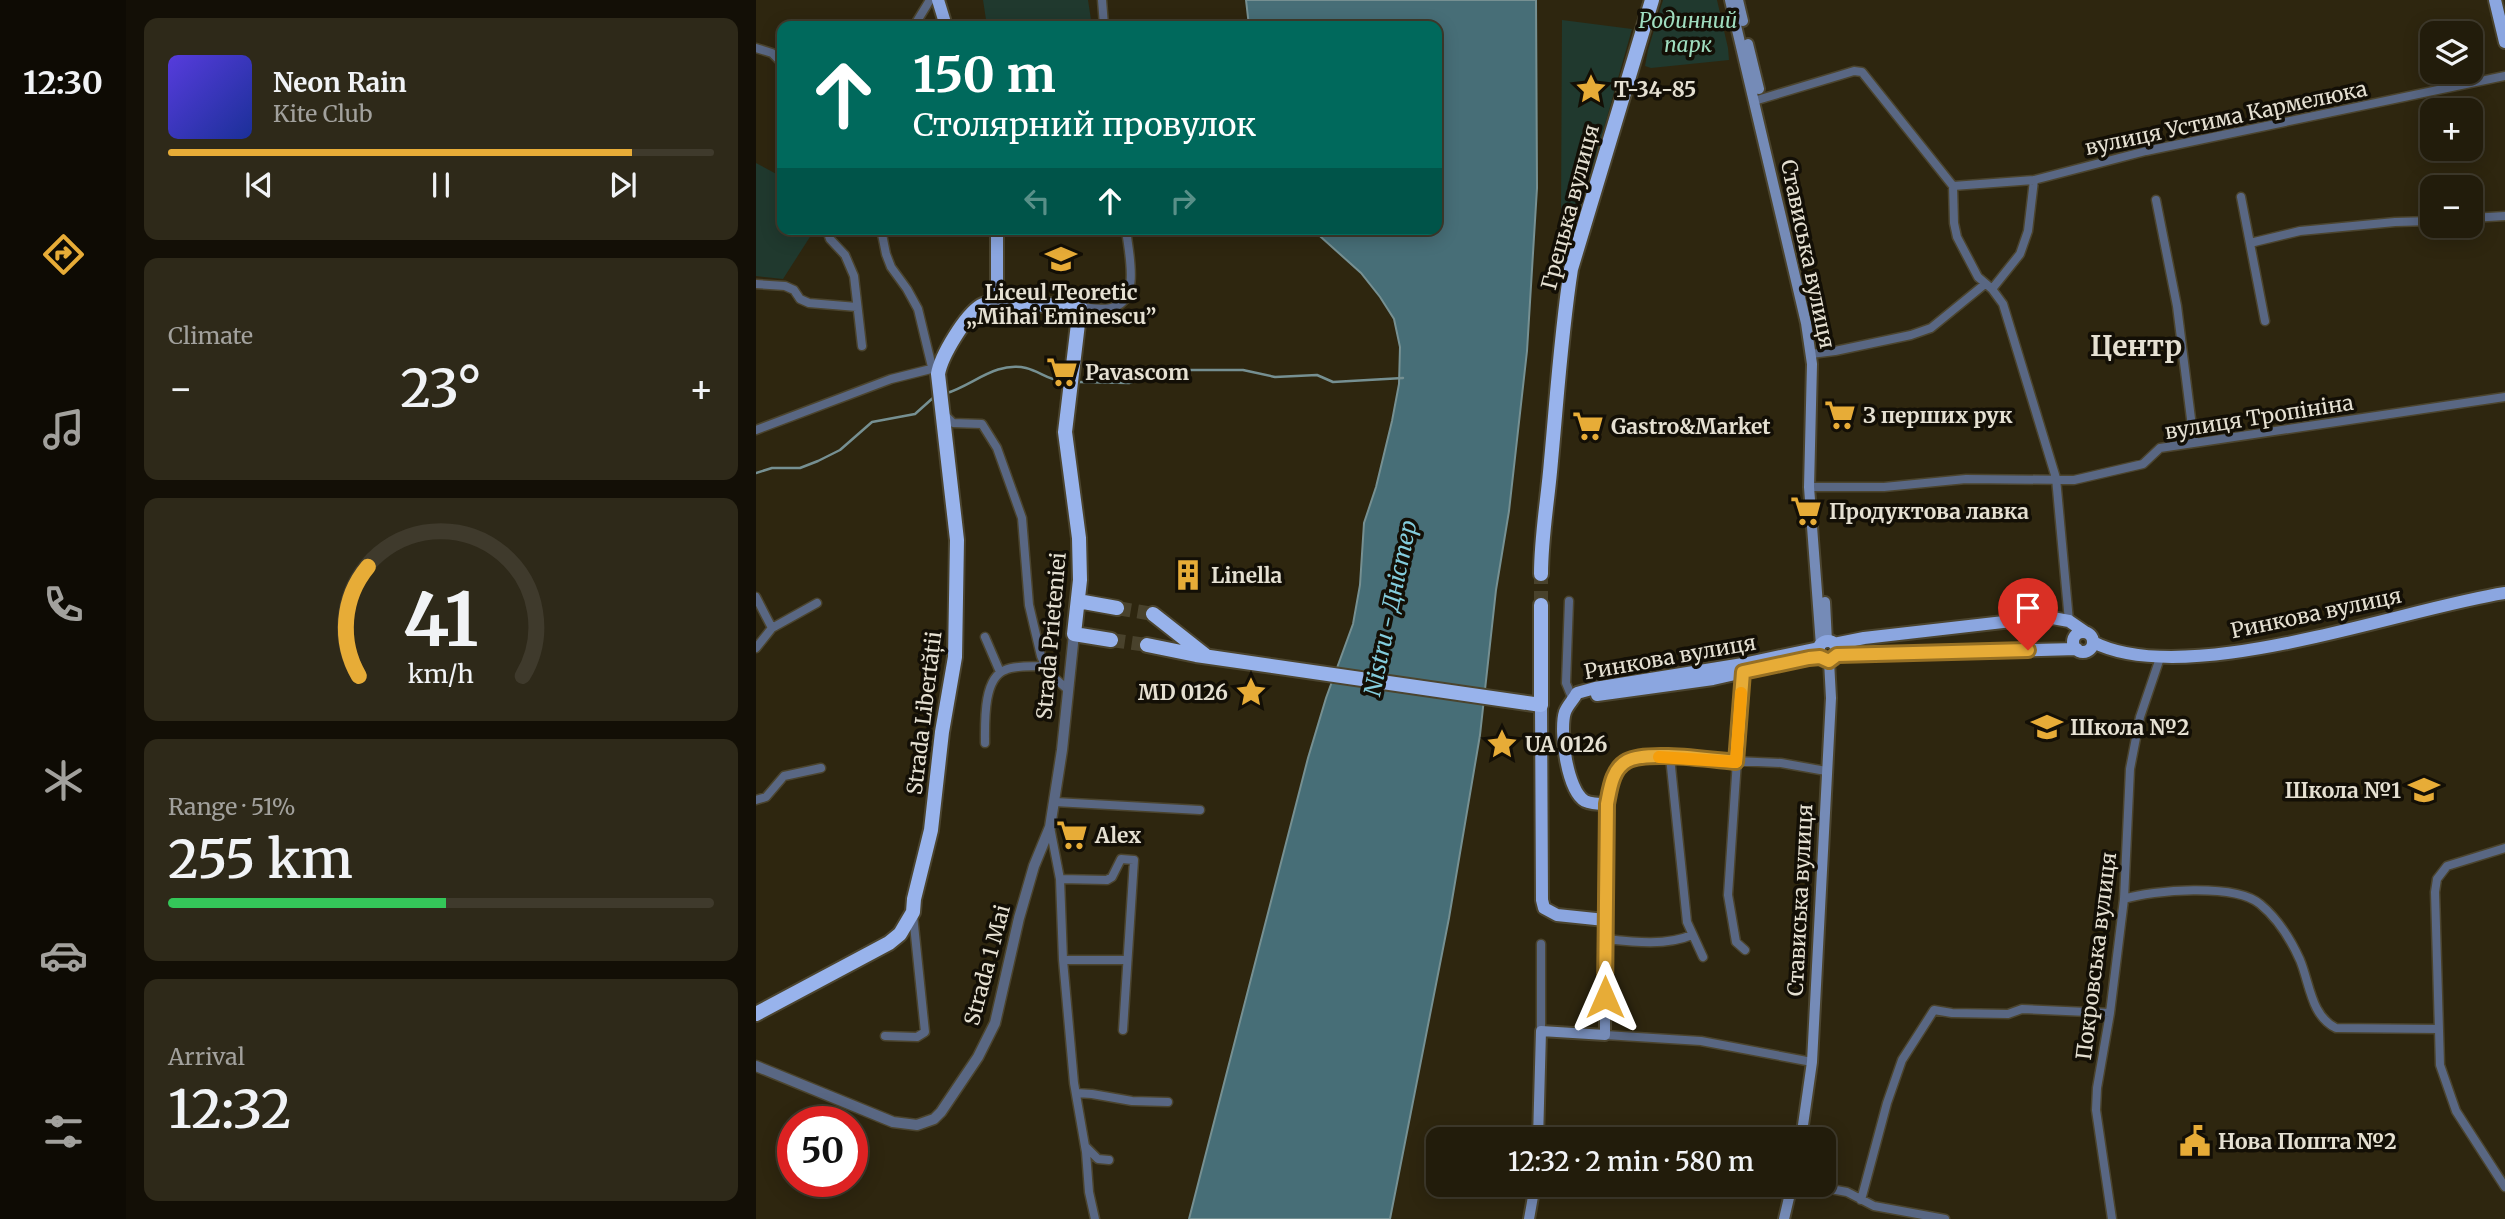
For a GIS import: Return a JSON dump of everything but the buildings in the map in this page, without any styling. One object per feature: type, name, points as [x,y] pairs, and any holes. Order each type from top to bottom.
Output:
[{"type":"highway","name":"Грецька вулиця","points":[[1541,574],[1541,548],[1571,269],[1652,0]]},
{"type":"highway","points":[[936,367],[977,309],[985,304],[998,302],[1080,307]]},
{"type":"highway","name":"Strada Prieteniei","points":[[1074,634],[1078,601],[1079,538],[1064,441],[1080,307]]},
{"type":"highway","name":"Strada Libertății","points":[[756,1014],[889,943],[900,934],[913,912],[931,830],[939,748],[956,645],[957,549],[950,465],[936,367]]},
{"type":"highway","points":[[1078,601],[1117,608]]},
{"type":"highway","points":[[1147,645],[1541,705],[1541,605]]},
{"type":"highway","points":[[1153,614],[1206,655]]},
{"type":"highway","points":[[1074,634],[1111,640]]},
{"type":"main road","points":[[938,0],[944,21]]},
{"type":"main road","name":"Стависька вулиця","points":[[1730,0],[1811,316],[1814,354],[1814,487],[1831,698],[1812,1062],[1803,1127]]},
{"type":"main road","name":"Стависька вулиця","points":[[1738,0],[1757,100]]},
{"type":"main road","points":[[2495,0],[2505,42]]},
{"type":"main road","points":[[997,235],[998,302]]},
{"type":"main road","name":"Стависька вулиця","points":[[1814,354],[1809,487],[1827,650]]},
{"type":"main road","name":"Ринкова вулиця","points":[[1573,701],[1577,693],[1595,688],[1743,668],[1827,650],[1864,638],[2047,618],[2069,621],[2105,648],[2160,658],[2286,644],[2415,611],[2505,593]]},
{"type":"main road","name":"Ринкова вулиця","points":[[1827,650],[2089,650],[2089,637]]},
{"type":"main road","points":[[1538,1127],[1541,1031],[1605,1035],[1607,804],[1587,802],[1578,795],[1571,781],[1564,737],[1565,712],[1573,701]]},
{"type":"main road","points":[[1541,705],[1544,908],[1557,915],[1605,920]]},
{"type":"main road","points":[[1530,1219],[1533,1197]]},
{"type":"main road","points":[[1784,1219],[1789,1197]]},
{"type":"street","points":[[917,21],[930,0]]},
{"type":"street","points":[[1102,0],[1104,21]]},
{"type":"street","points":[[756,48],[772,53],[777,58]]},
{"type":"street","points":[[1757,100],[1854,71],[1861,72],[1953,186],[1957,237],[1978,277],[2003,304],[2056,478],[2069,621]]},
{"type":"street","name":"вулиця Устима Кармелюка","points":[[1953,186],[2034,180],[2146,151],[2505,76]]},
{"type":"street","points":[[1814,354],[1911,335],[1931,328],[1988,286],[2020,254],[2028,231],[2034,180]]},
{"type":"street","points":[[2241,197],[2265,321]]},
{"type":"street","points":[[2156,200],[2177,306],[2194,443]]},
{"type":"street","points":[[2483,217],[2505,215]]},
{"type":"street","points":[[2250,243],[2300,231],[2420,221]]},
{"type":"street","points":[[829,235],[845,255],[854,276],[862,346]]},
{"type":"street","points":[[756,430],[891,379],[936,367],[918,309],[891,267],[882,235]]},
{"type":"street","points":[[1080,307],[1112,308],[1129,294],[1130,264],[1127,235]]},
{"type":"street","points":[[756,284],[785,286],[809,303],[857,307]]},
{"type":"street","name":"вулиця Тропініна","points":[[1814,487],[1884,487],[1966,480],[2074,480],[2143,464],[2160,448],[2505,397]]},
{"type":"street","points":[[941,410],[953,423],[979,423],[986,427],[1006,470],[1022,518],[1032,626],[1044,666],[1067,689]]},
{"type":"street","points":[[756,597],[772,628]]},
{"type":"street","points":[[1569,601],[1566,682],[1573,701]]},
{"type":"street","points":[[756,648],[772,628],[817,603]]},
{"type":"street","name":"Strada Prieteniei","points":[[1074,634],[1062,750],[1050,827],[1060,879],[1063,960],[1076,1093],[1095,1219]]},
{"type":"street","points":[[985,637],[1000,672]]},
{"type":"street","name":"Покровська вулиця","points":[[2112,1219],[2096,1110],[2097,1088],[2110,1013],[2124,899],[2130,769],[2140,716],[2160,658]]},
{"type":"street","points":[[985,743],[987,699],[990,686],[1000,672],[1044,666]]},
{"type":"street","points":[[1743,668],[1728,894],[1736,942],[1745,950]]},
{"type":"street","points":[[1607,804],[1611,782],[1616,773],[1627,761],[1646,757],[1781,763],[1826,771]]},
{"type":"street","points":[[1670,757],[1687,922],[1703,957]]},
{"type":"street","points":[[756,800],[766,796],[784,776],[821,768]]},
{"type":"street","points":[[1055,802],[1200,810]]},
{"type":"street","name":"Strada 1 Mai","points":[[756,1066],[892,1122],[917,1125],[933,1119],[967,1076],[995,1023],[1026,894],[1050,827]]},
{"type":"street","points":[[2505,848],[2447,866],[2437,879],[2435,892],[2440,1065],[2456,1111],[2505,1187]]},
{"type":"street","points":[[1060,879],[1107,880],[1112,877],[1121,859],[1134,860],[1123,1030]]},
{"type":"street","points":[[2124,899],[2151,892],[2186,890],[2244,895],[2259,902],[2284,930],[2300,961],[2317,1010],[2325,1023],[2336,1028],[2438,1029]]},
{"type":"street","points":[[885,1036],[917,1037],[925,1032],[913,912]]},
{"type":"street","points":[[1605,939],[1638,942],[1682,940],[1692,935]]},
{"type":"street","points":[[1541,944],[1541,1031]]},
{"type":"street","points":[[1063,960],[1127,960]]},
{"type":"street","points":[[1861,1200],[1887,1103],[1902,1060],[1934,1010],[1997,1014],[2008,1014],[2022,1009],[2110,1013]]},
{"type":"street","points":[[1605,1035],[1701,1041],[1812,1062]]},
{"type":"street","points":[[1076,1093],[1132,1101],[1168,1102]]},
{"type":"street","points":[[1081,1121],[1086,1102],[1095,1094]]},
{"type":"street","points":[[1084,1141],[1093,1156],[1110,1160]]},
{"type":"street","points":[[1836,1190],[1847,1192],[1874,1206],[1945,1219]]},
{"type":"green space","points":[[983,0],[1088,0],[1091,21],[986,21]]},
{"type":"green space","name":"Родинний парк","points":[[1663,0],[1717,0],[1729,60],[1651,68],[1645,66]]},
{"type":"green space","points":[[1562,20],[1632,29],[1581,209],[1561,213]]},
{"type":"green space","points":[[756,163],[777,174],[777,235],[811,235],[783,279],[756,276]]},
{"type":"water","name":"Nistru - Дністер","points":[[1246,0],[1536,0],[1537,188],[1527,351],[1509,511],[1496,590],[1480,735],[1449,918],[1390,1219],[1189,1219],[1308,758],[1353,624],[1360,585],[1364,523],[1376,487],[1399,384],[1400,347],[1394,319],[1361,273],[1319,235],[1442,235],[1442,21],[1248,21]]},
{"type":"waterway","points":[[947,393],[1005,368],[1031,369],[1062,381]]},
{"type":"waterway","points":[[1079,382],[1129,383],[1156,374],[1188,370],[1243,370],[1275,377],[1317,375],[1333,382],[1403,378]]},
{"type":"waterway","points":[[756,473],[772,468],[800,468],[818,461],[840,450],[872,422],[915,414],[934,397]]},
{"type":"tunnel","points":[[1541,574],[1541,605]]},
{"type":"tunnel","points":[[1117,608],[1153,614]]},
{"type":"tunnel","points":[[1111,640],[1147,645]]},
{"type":"slow traffic","points":[[1659,757],[1736,762],[1741,693]]},
{"type":"place","name":"Т-34-85","points":[[1591,89]]},
{"type":"place","name":"Liceul Teoretic „Mihai Eminescu”","points":[[1061,259]]},
{"type":"place","name":"Pavascom","points":[[1062,372]]},
{"type":"place","name":"З перших рук","points":[[1840,415]]},
{"type":"place","name":"Gastro&Market","points":[[1588,426]]},
{"type":"place","name":"Продуктова лавка","points":[[1806,511]]},
{"type":"place","name":"Linella","points":[[1188,575]]},
{"type":"place","name":"MD 0126","points":[[1251,692]]},
{"type":"place","name":"Школа №2","points":[[2047,727]]},
{"type":"place","name":"UA 0126","points":[[1502,744]]},
{"type":"place","name":"Школа №1","points":[[2424,790]]},
{"type":"place","name":"Alex","points":[[1072,835]]},
{"type":"place","name":"Нова Пошта №2","points":[[2195,1141]]},
{"type":"district","name":"Центр","points":[[2136,346]]},
{"type":"route","points":[[1605,997],[1607,804],[1611,782],[1627,761],[1646,757],[1670,757],[1736,762],[1743,672],[1809,658],[1820,657],[1829,661],[1837,655],[2028,650]]}]
